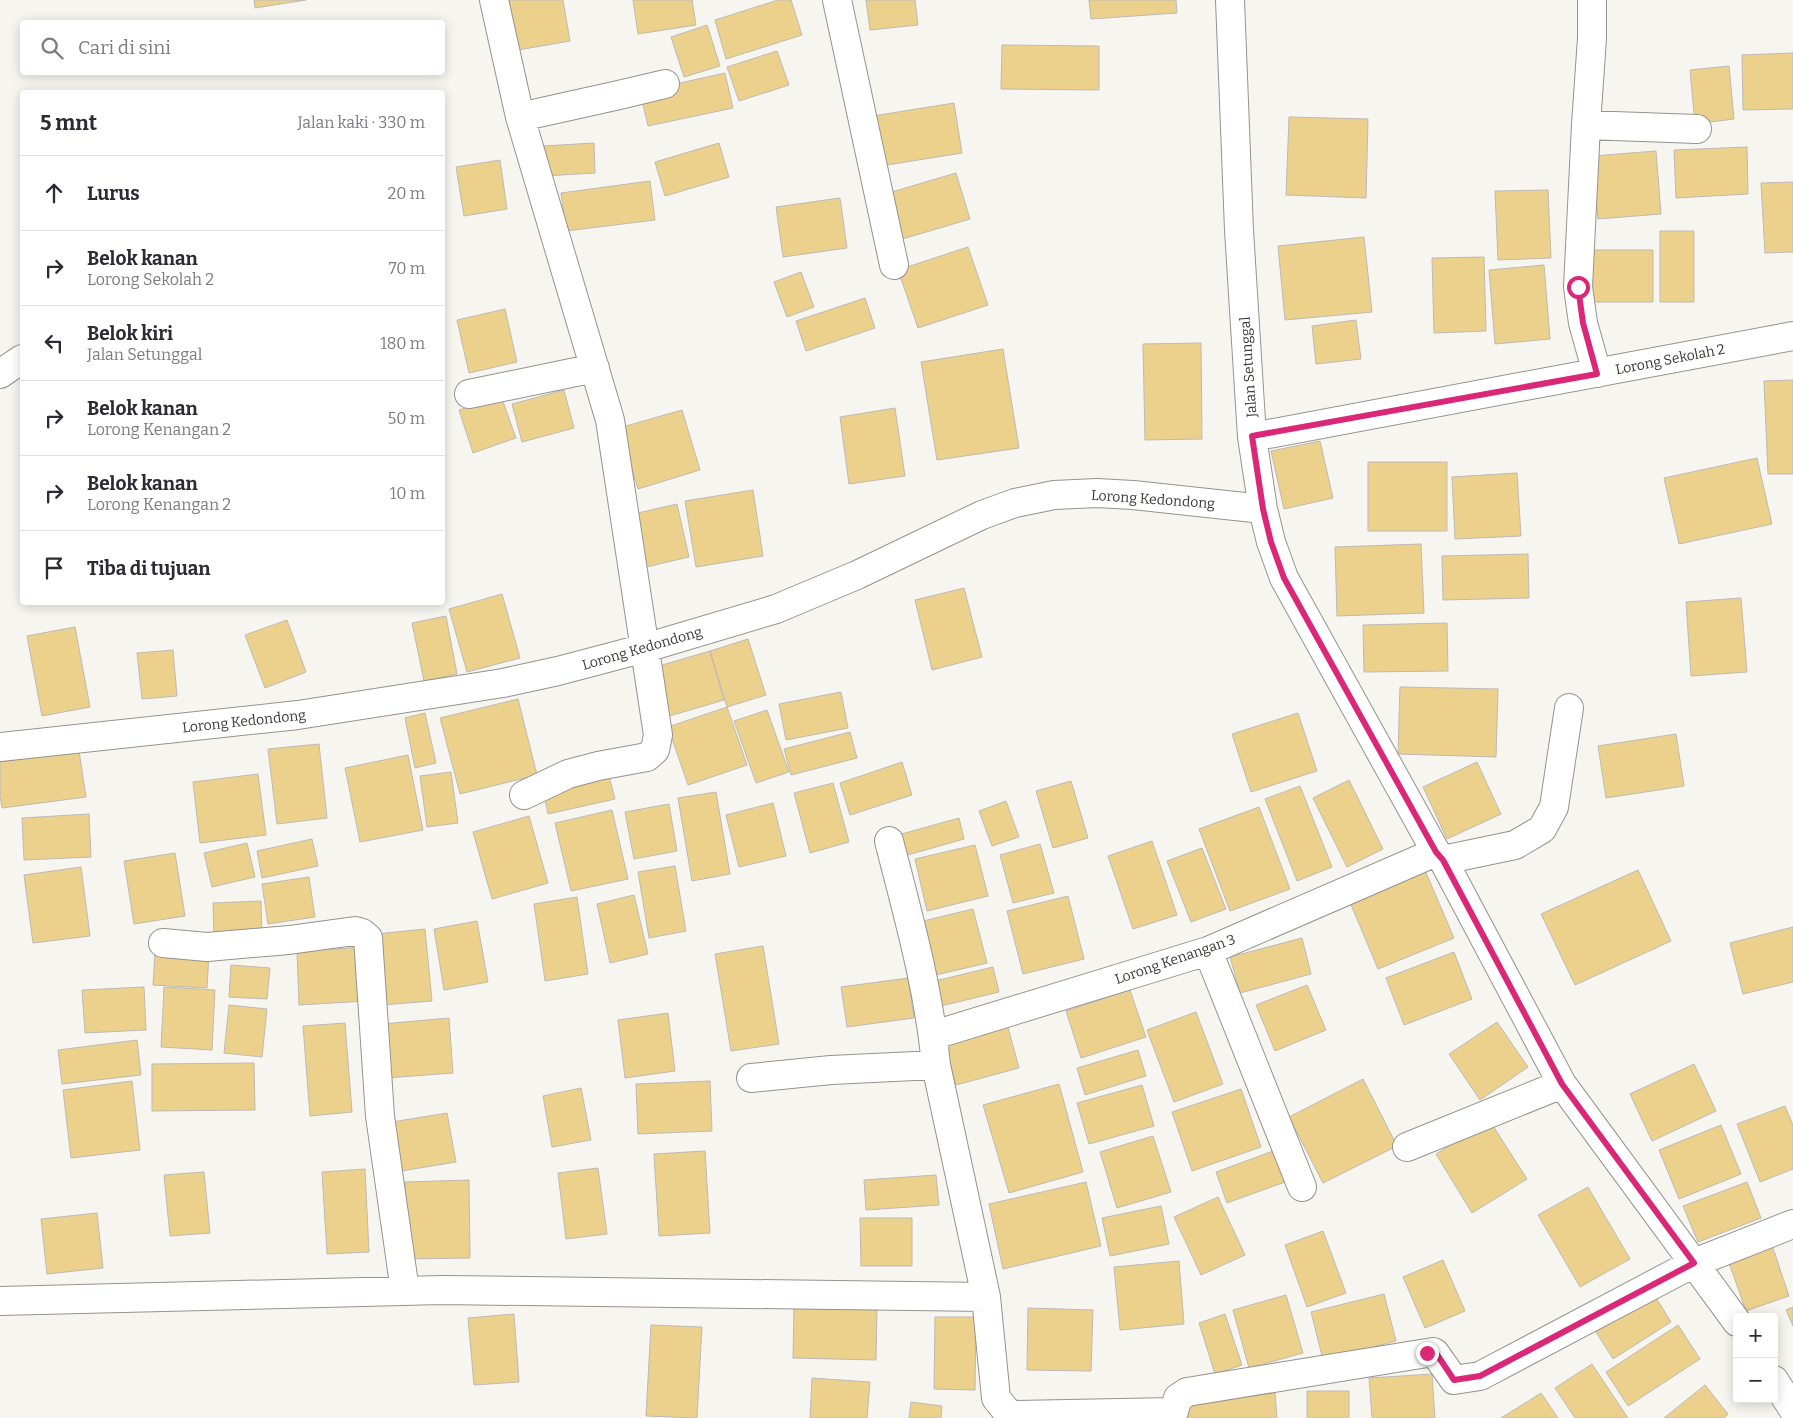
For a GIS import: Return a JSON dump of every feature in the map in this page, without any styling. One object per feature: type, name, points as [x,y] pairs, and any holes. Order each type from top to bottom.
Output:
[{"type":"street","points":[[494,0],[520,116],[610,420],[658,736],[655,750],[647,756],[568,774],[524,795]]},
{"type":"street","points":[[837,0],[894,265]]},
{"type":"street","name":"Jalan Setunggal","points":[[1230,0],[1239,230],[1252,436],[1263,509],[1271,542],[1284,578],[1440,856],[1562,1084],[1733,1317]]},
{"type":"street","points":[[1592,0],[1592,38],[1578,287],[1583,323],[1597,374]]},
{"type":"street","points":[[520,116],[619,96],[665,84]]},
{"type":"street","points":[[1586,125],[1697,129]]},
{"type":"street","name":"Lorong Sekolah 2","points":[[1252,436],[1597,374],[1793,336]]},
{"type":"street","points":[[0,374],[20,361]]},
{"type":"street","points":[[469,394],[595,368]]},
{"type":"street","name":"Lorong Kedondong","points":[[0,747],[289,716],[503,683],[558,671],[645,648],[776,609],[857,576],[951,529],[1014,503],[1054,495],[1097,493],[1132,495],[1263,509]]},
{"type":"street","name":"Lorong Kenangan 3","points":[[934,1035],[1208,951],[1440,856],[1515,845],[1542,829],[1554,807],[1569,708]]},
{"type":"street","points":[[890,841],[914,940],[934,1035],[936,1065],[986,1297],[996,1398],[1007,1412],[1016,1415],[1172,1415],[1178,1398],[1186,1392],[1427,1353],[1436,1353],[1454,1380],[1480,1376],[1694,1263],[1793,1224]]},
{"type":"street","points":[[163,943],[207,947],[290,940],[355,931],[362,933],[368,938],[380,1116],[405,1291]]},
{"type":"street","points":[[1208,951],[1302,1188]]},
{"type":"street","points":[[751,1078],[831,1070],[936,1065]]},
{"type":"street","points":[[1407,1147],[1562,1084]]},
{"type":"street","points":[[0,1301],[405,1291],[986,1297]]},
{"type":"street","points":[[1778,1386],[1793,1409]]},
{"type":"building","points":[[254,0],[306,0],[255,8]]},
{"type":"building","points":[[509,0],[563,0],[570,41],[518,50]]},
{"type":"building","points":[[633,0],[692,0],[696,25],[638,34]]},
{"type":"building","points":[[778,0],[791,0],[802,35],[726,59],[715,20]]},
{"type":"building","points":[[866,0],[915,0],[918,25],[870,30]]},
{"type":"building","points":[[1089,0],[1176,0],[1177,13],[1091,19]]},
{"type":"building","points":[[707,25],[720,66],[684,77],[671,37]]},
{"type":"building","points":[[1002,45],[1099,46],[1099,90],[1001,89]]},
{"type":"building","points":[[777,51],[789,85],[739,101],[727,67]]},
{"type":"building","points":[[1793,53],[1793,109],[1743,110],[1742,55]]},
{"type":"building","points":[[1729,66],[1734,119],[1695,124],[1690,70]]},
{"type":"building","points":[[725,73],[733,108],[648,126],[640,92]]},
{"type":"building","points":[[954,103],[962,153],[881,166],[873,116]]},
{"type":"building","points":[[1289,117],[1368,119],[1366,198],[1286,195]]},
{"type":"building","points":[[594,143],[595,173],[544,176],[543,146]]},
{"type":"building","points":[[719,143],[729,177],[665,196],[655,162]]},
{"type":"building","points":[[1747,147],[1748,194],[1676,198],[1674,150]]},
{"type":"building","points":[[1656,151],[1661,214],[1598,219],[1593,156]]},
{"type":"building","points":[[500,160],[507,209],[464,216],[456,167]]},
{"type":"building","points":[[956,173],[970,219],[899,240],[885,194]]},
{"type":"building","points":[[650,181],[655,220],[566,231],[561,193]]},
{"type":"building","points":[[1793,182],[1793,252],[1765,253],[1761,183]]},
{"type":"building","points":[[1548,190],[1551,258],[1498,260],[1495,191]]},
{"type":"building","points":[[840,198],[847,248],[783,257],[776,207]]},
{"type":"building","points":[[1660,231],[1694,231],[1694,302],[1660,302]]},
{"type":"building","points":[[1364,237],[1372,312],[1285,320],[1278,246]]},
{"type":"building","points":[[968,247],[988,305],[918,328],[898,270]]},
{"type":"building","points":[[1589,250],[1653,250],[1653,302],[1589,302]]},
{"type":"building","points":[[1484,257],[1486,331],[1434,333],[1432,258]]},
{"type":"building","points":[[1544,265],[1550,339],[1495,344],[1489,270]]},
{"type":"building","points":[[801,272],[814,307],[787,317],[774,282]]},
{"type":"building","points":[[865,298],[875,328],[806,351],[796,321]]},
{"type":"building","points":[[505,309],[517,362],[469,373],[457,320]]},
{"type":"building","points":[[1356,320],[1361,359],[1316,364],[1312,326]]},
{"type":"building","points":[[1201,343],[1202,439],[1145,440],[1143,344]]},
{"type":"building","points":[[1003,349],[1019,448],[937,460],[921,362]]},
{"type":"building","points":[[1793,380],[1793,474],[1768,474],[1764,381]]},
{"type":"building","points":[[564,390],[574,428],[522,442],[512,404]]},
{"type":"building","points":[[501,396],[516,438],[473,453],[459,410]]},
{"type":"building","points":[[895,408],[905,476],[849,484],[840,417]]},
{"type":"building","points":[[682,410],[700,470],[638,489],[619,428]]},
{"type":"building","points":[[1320,441],[1333,498],[1284,509],[1271,451]]},
{"type":"building","points":[[1757,458],[1772,524],[1679,544],[1664,478]]},
{"type":"building","points":[[1368,462],[1447,462],[1447,531],[1368,531]]},
{"type":"building","points":[[1517,473],[1521,536],[1455,539],[1452,477]]},
{"type":"building","points":[[753,490],[763,556],[696,567],[685,501]]},
{"type":"building","points":[[677,504],[689,557],[642,568],[629,515]]},
{"type":"building","points":[[1421,544],[1424,613],[1337,616],[1335,547]]},
{"type":"building","points":[[1528,554],[1529,598],[1443,600],[1442,556]]},
{"type":"building","points":[[964,588],[982,657],[932,670],[915,600]]},
{"type":"building","points":[[502,594],[520,658],[467,672],[449,609]]},
{"type":"building","points":[[1741,598],[1747,672],[1691,676],[1686,602]]},
{"type":"building","points":[[446,616],[457,674],[424,681],[412,623]]},
{"type":"building","points":[[287,620],[306,672],[265,688],[245,635]]},
{"type":"building","points":[[1447,623],[1448,671],[1364,672],[1363,625]]},
{"type":"building","points":[[75,627],[90,707],[42,716],[27,636]]},
{"type":"building","points":[[748,639],[766,695],[727,707],[710,651]]},
{"type":"building","points":[[173,650],[177,696],[142,699],[137,653]]},
{"type":"building","points":[[710,651],[724,700],[666,717],[652,668]]},
{"type":"building","points":[[1400,687],[1498,689],[1496,757],[1398,754]]},
{"type":"building","points":[[841,692],[848,728],[786,740],[779,704]]},
{"type":"building","points":[[518,699],[537,775],[460,794],[440,718]]},
{"type":"building","points":[[727,707],[747,765],[688,785],[668,727]]},
{"type":"building","points":[[767,710],[789,772],[756,783],[734,721]]},
{"type":"building","points":[[425,713],[436,763],[415,768],[405,718]]},
{"type":"building","points":[[1298,713],[1317,771],[1251,792],[1232,734]]},
{"type":"building","points":[[850,732],[857,758],[791,775],[784,749]]},
{"type":"building","points":[[1676,734],[1684,786],[1606,798],[1598,746]]},
{"type":"building","points":[[319,744],[327,818],[277,824],[268,749]]},
{"type":"building","points":[[79,751],[86,797],[2,808],[0,762]]},
{"type":"building","points":[[408,755],[423,830],[360,842],[345,768]]},
{"type":"building","points":[[902,762],[912,795],[850,815],[840,783]]},
{"type":"building","points":[[1477,762],[1501,814],[1447,839],[1423,787]]},
{"type":"building","points":[[451,772],[458,823],[427,827],[420,776]]},
{"type":"building","points":[[258,774],[266,835],[200,843],[193,782]]},
{"type":"building","points":[[609,776],[615,799],[548,814],[543,791]]},
{"type":"building","points":[[1349,780],[1383,849],[1347,867],[1313,798]]},
{"type":"building","points":[[1071,781],[1088,838],[1053,848],[1036,791]]},
{"type":"building","points":[[833,783],[849,842],[810,853],[794,793]]},
{"type":"building","points":[[1300,786],[1332,867],[1297,881],[1265,799]]},
{"type":"building","points":[[716,792],[730,874],[692,881],[678,798]]},
{"type":"building","points":[[1006,801],[1019,837],[992,846],[979,811]]},
{"type":"building","points":[[773,803],[786,856],[739,867],[726,815]]},
{"type":"building","points":[[669,804],[677,851],[634,859],[625,812]]},
{"type":"building","points":[[1259,807],[1290,889],[1230,911],[1199,829]]},
{"type":"building","points":[[612,810],[628,879],[571,891],[555,823]]},
{"type":"building","points":[[89,814],[91,857],[24,860],[22,818]]},
{"type":"building","points":[[529,816],[548,883],[492,899],[473,832]]},
{"type":"building","points":[[959,818],[964,839],[904,856],[898,835]]},
{"type":"building","points":[[312,839],[318,866],[262,878],[257,851]]},
{"type":"building","points":[[1152,841],[1177,915],[1133,929],[1108,856]]},
{"type":"building","points":[[247,843],[255,877],[212,887],[204,853]]},
{"type":"building","points":[[1040,844],[1054,893],[1013,903],[1000,855]]},
{"type":"building","points":[[975,845],[988,896],[927,911],[915,859]]},
{"type":"building","points":[[1202,848],[1226,909],[1191,922],[1167,861]]},
{"type":"building","points":[[175,853],[185,916],[134,924],[124,861]]},
{"type":"building","points":[[675,866],[686,931],[649,938],[638,872]]},
{"type":"building","points":[[81,867],[90,936],[33,943],[24,875]]},
{"type":"building","points":[[1424,868],[1454,938],[1378,969],[1349,900]]},
{"type":"building","points":[[1638,870],[1671,941],[1575,985],[1541,914]]},
{"type":"building","points":[[309,877],[315,917],[268,924],[262,884]]},
{"type":"building","points":[[634,895],[648,954],[610,963],[597,904]]},
{"type":"building","points":[[1068,896],[1084,959],[1023,974],[1007,911]]},
{"type":"building","points":[[577,897],[588,974],[545,981],[534,904]]},
{"type":"building","points":[[261,901],[262,936],[214,937],[213,903]]},
{"type":"building","points":[[973,909],[987,963],[936,975],[923,921]]},
{"type":"building","points":[[477,921],[488,982],[444,990],[434,929]]},
{"type":"building","points":[[1793,927],[1793,982],[1743,994],[1730,943]]},
{"type":"building","points":[[425,929],[432,1001],[382,1005],[376,934]]},
{"type":"building","points":[[1302,938],[1311,974],[1240,993],[1230,957]]},
{"type":"building","points":[[763,946],[779,1044],[731,1051],[715,954]]},
{"type":"building","points":[[363,947],[366,1001],[299,1005],[297,952]]},
{"type":"building","points":[[155,952],[209,954],[207,988],[153,985]]},
{"type":"building","points":[[1454,952],[1472,999],[1404,1025],[1386,978]]},
{"type":"building","points":[[231,965],[270,968],[267,999],[229,997]]},
{"type":"building","points":[[993,967],[999,992],[941,1006],[935,981]]},
{"type":"building","points":[[908,978],[914,1018],[847,1027],[841,987]]},
{"type":"building","points":[[1307,985],[1326,1030],[1275,1051],[1256,1005]]},
{"type":"building","points":[[144,987],[146,1030],[85,1033],[82,990]]},
{"type":"building","points":[[164,987],[215,990],[212,1050],[161,1047]]},
{"type":"building","points":[[1130,990],[1146,1037],[1081,1058],[1066,1011]]},
{"type":"building","points":[[229,1005],[267,1009],[262,1057],[224,1053]]},
{"type":"building","points":[[1196,1012],[1223,1084],[1174,1102],[1147,1030]]},
{"type":"building","points":[[668,1013],[675,1071],[625,1078],[618,1020]]},
{"type":"building","points":[[449,1018],[453,1073],[386,1078],[382,1024]]},
{"type":"building","points":[[1006,1020],[1019,1068],[956,1085],[943,1036]]},
{"type":"building","points":[[1497,1022],[1528,1067],[1480,1100],[1449,1054]]},
{"type":"building","points":[[345,1023],[352,1112],[310,1116],[303,1026]]},
{"type":"building","points":[[137,1040],[141,1075],[62,1084],[58,1050]]},
{"type":"building","points":[[1138,1050],[1146,1076],[1085,1095],[1077,1068]]},
{"type":"building","points":[[254,1063],[255,1110],[152,1111],[152,1064]]},
{"type":"building","points":[[1694,1064],[1716,1111],[1652,1141],[1630,1094]]},
{"type":"building","points":[[1363,1079],[1397,1146],[1323,1183],[1289,1117]]},
{"type":"building","points":[[132,1081],[140,1150],[71,1158],[63,1090]]},
{"type":"building","points":[[710,1081],[712,1131],[638,1134],[636,1084]]},
{"type":"building","points":[[1059,1084],[1083,1172],[1009,1193],[983,1105]]},
{"type":"building","points":[[1142,1085],[1154,1126],[1089,1144],[1077,1103]]},
{"type":"building","points":[[581,1088],[591,1140],[552,1147],[543,1096]]},
{"type":"building","points":[[1241,1089],[1261,1147],[1192,1171],[1172,1112]]},
{"type":"building","points":[[1785,1106],[1793,1125],[1793,1169],[1760,1182],[1737,1124]]},
{"type":"building","points":[[447,1113],[456,1162],[395,1172],[386,1123]]},
{"type":"building","points":[[1490,1121],[1527,1179],[1472,1213],[1436,1154]]},
{"type":"building","points":[[1721,1125],[1741,1174],[1679,1199],[1659,1150]]},
{"type":"building","points":[[1153,1136],[1171,1192],[1117,1208],[1100,1152]]},
{"type":"building","points":[[705,1151],[710,1233],[659,1236],[654,1154]]},
{"type":"building","points":[[1273,1151],[1285,1182],[1227,1203],[1216,1172]]},
{"type":"building","points":[[598,1168],[607,1234],[566,1239],[558,1173]]},
{"type":"building","points":[[365,1169],[369,1252],[327,1254],[322,1172]]},
{"type":"building","points":[[204,1172],[210,1233],[170,1236],[164,1175]]},
{"type":"building","points":[[936,1175],[939,1205],[866,1210],[864,1180]]},
{"type":"building","points":[[469,1180],[470,1258],[406,1259],[405,1182]]},
{"type":"building","points":[[1086,1182],[1101,1246],[1003,1269],[989,1204]]},
{"type":"building","points":[[1747,1182],[1761,1218],[1698,1242],[1683,1206]]},
{"type":"building","points":[[1588,1187],[1630,1259],[1580,1287],[1538,1215]]},
{"type":"building","points":[[1218,1197],[1245,1255],[1201,1275],[1174,1217]]},
{"type":"building","points":[[1161,1206],[1169,1244],[1110,1256],[1102,1218]]},
{"type":"building","points":[[97,1213],[103,1268],[47,1274],[41,1219]]},
{"type":"building","points":[[860,1218],[912,1218],[912,1266],[861,1266]]},
{"type":"building","points":[[1323,1231],[1346,1293],[1307,1307],[1285,1245]]},
{"type":"building","points":[[1772,1245],[1789,1296],[1746,1311],[1728,1260]]},
{"type":"building","points":[[1443,1260],[1465,1311],[1425,1328],[1403,1277]]},
{"type":"building","points":[[1179,1261],[1184,1324],[1120,1330],[1114,1267]]},
{"type":"building","points":[[1650,1288],[1671,1322],[1613,1359],[1591,1324]]},
{"type":"building","points":[[1384,1294],[1396,1341],[1323,1360],[1311,1312]]},
{"type":"building","points":[[1286,1295],[1303,1353],[1249,1368],[1233,1310]]},
{"type":"building","points":[[794,1304],[877,1306],[876,1360],[793,1358]]},
{"type":"building","points":[[1793,1307],[1793,1326],[1786,1310]]},
{"type":"building","points":[[1028,1308],[1093,1310],[1091,1371],[1027,1370]]},
{"type":"building","points":[[514,1314],[519,1382],[474,1385],[468,1318]]},
{"type":"building","points":[[1225,1314],[1242,1365],[1215,1374],[1199,1323]]},
{"type":"building","points":[[935,1317],[976,1317],[975,1390],[934,1389]]},
{"type":"building","points":[[651,1325],[702,1327],[697,1418],[646,1416]]},
{"type":"building","points":[[1678,1325],[1700,1359],[1628,1406],[1606,1372]]},
{"type":"building","points":[[1592,1364],[1628,1418],[1575,1418],[1555,1388]]},
{"type":"building","points":[[1432,1374],[1435,1418],[1372,1418],[1369,1378]]},
{"type":"building","points":[[812,1378],[870,1382],[867,1418],[810,1418]]},
{"type":"building","points":[[1705,1385],[1728,1414],[1724,1418],[1664,1418]]},
{"type":"building","points":[[1307,1391],[1349,1391],[1349,1418],[1307,1418]]},
{"type":"building","points":[[1275,1393],[1277,1418],[1184,1418],[1182,1401]]},
{"type":"building","points":[[1541,1393],[1558,1418],[1501,1418]]},
{"type":"building","points":[[911,1402],[942,1406],[941,1418],[909,1418]]},
{"type":"route","points":[[1427,1353],[1436,1353],[1454,1380],[1480,1376],[1694,1263],[1562,1084],[1443,860],[1436,852],[1374,737],[1284,578],[1271,542],[1263,509],[1252,436],[1597,374],[1583,323],[1578,287]]}]
